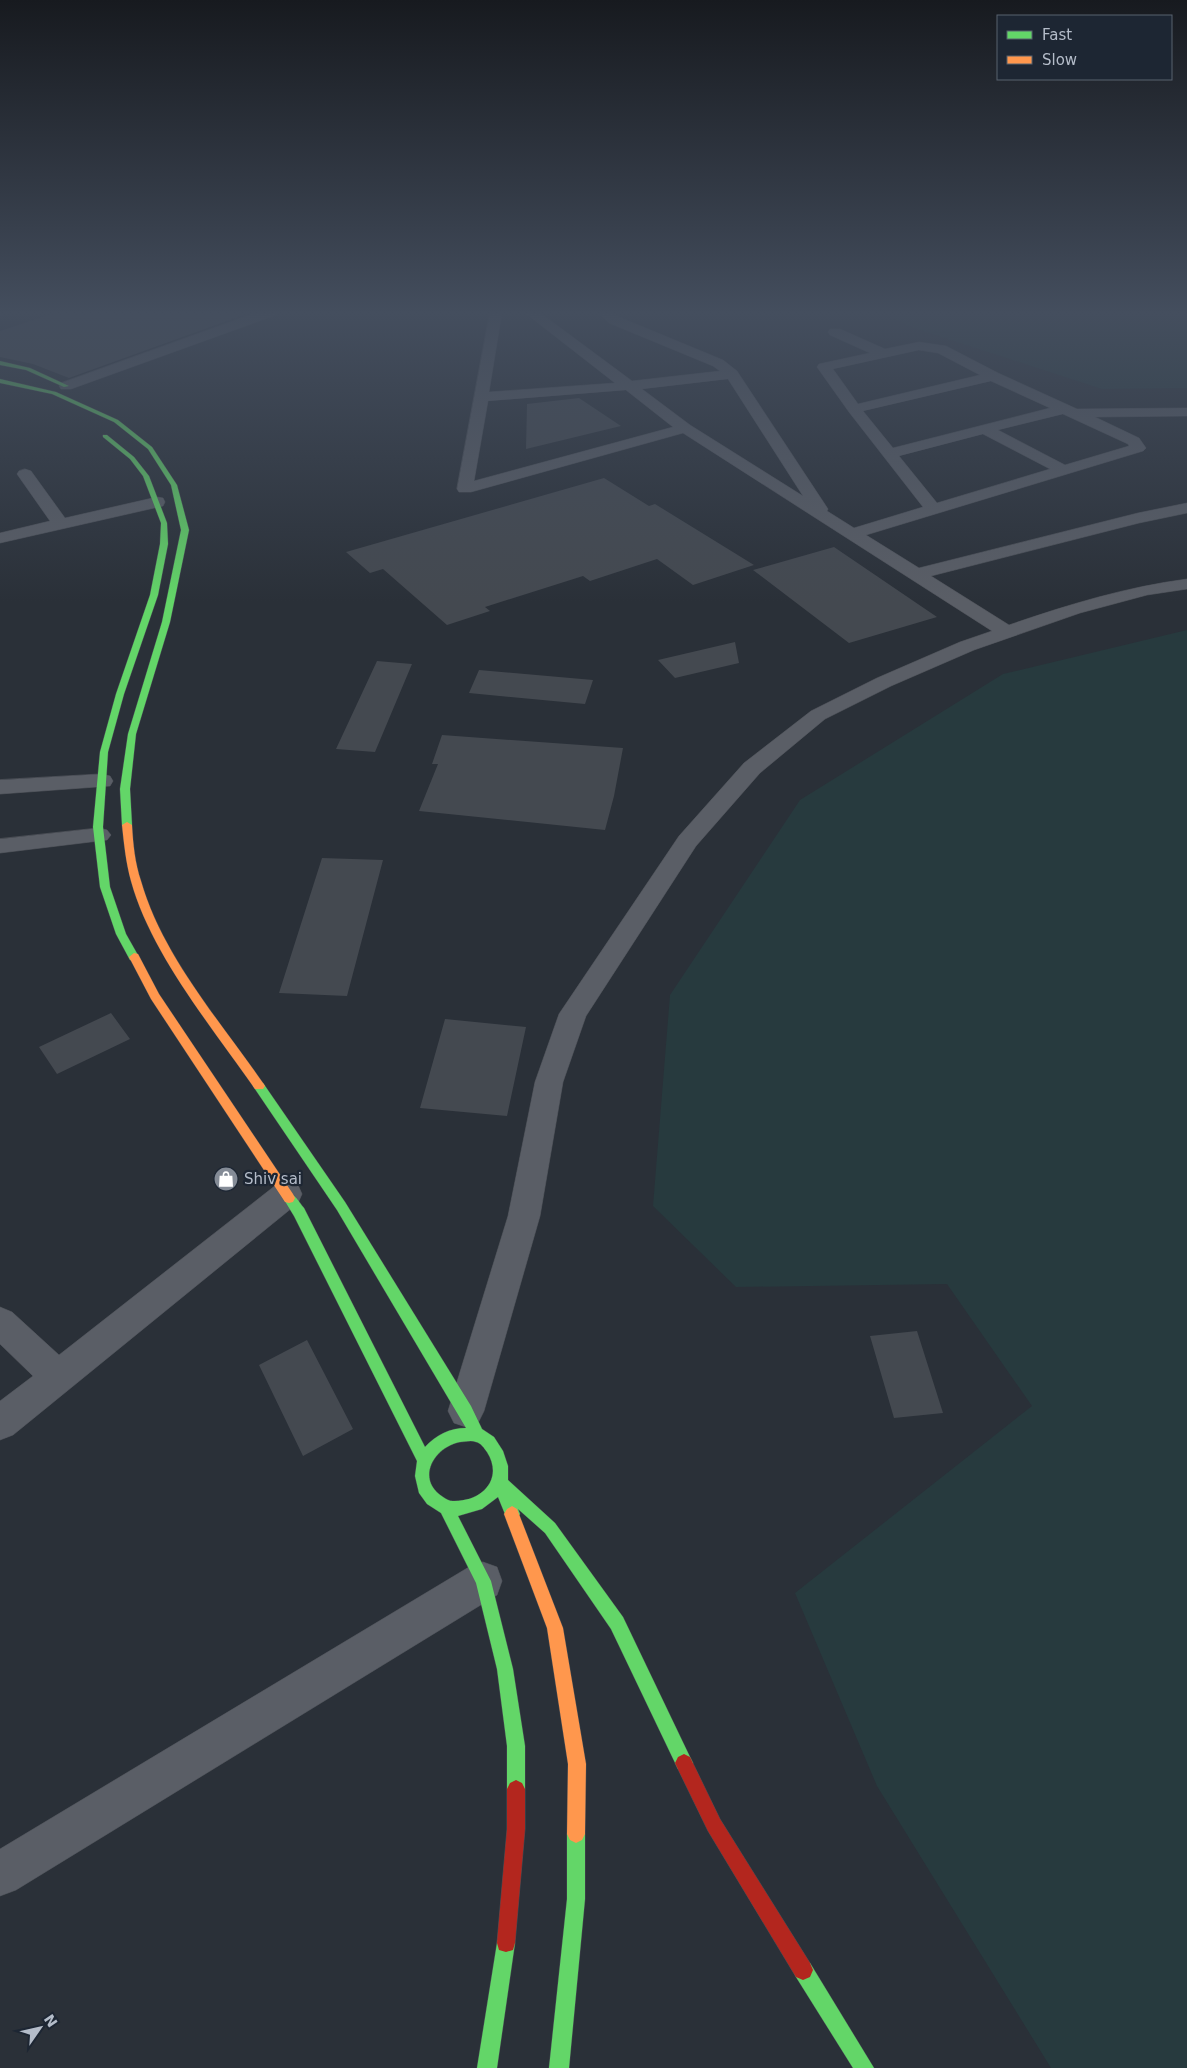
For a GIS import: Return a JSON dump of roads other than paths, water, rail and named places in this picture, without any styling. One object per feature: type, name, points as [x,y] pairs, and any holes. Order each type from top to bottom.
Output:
[{"type":"main road","points":[[88,409],[116,421],[150,448],[174,485],[185,530],[166,622],[132,734],[125,789],[129,853],[141,898],[165,949],[341,1206],[466,1411],[477,1435]]},
{"type":"main road","points":[[95,429],[115,442],[132,458],[146,476],[164,523],[164,544],[154,595],[117,702],[104,752],[98,827],[105,886],[121,934],[155,996],[299,1212],[424,1460]]},
{"type":"main road","points":[[500,1483],[493,1494],[483,1503],[472,1509],[459,1511],[435,1503],[427,1494],[422,1483],[421,1471],[430,1448],[452,1434],[465,1432],[477,1435],[495,1448],[500,1465],[500,1483],[555,1628],[576,1764],[576,1899],[559,2068]]},
{"type":"main road","points":[[500,1483],[550,1528],[617,1623],[714,1825],[864,2068]]},
{"type":"main road","points":[[446,1508],[483,1581],[505,1669],[516,1746],[516,1829],[506,1947],[487,2068]]},
{"type":"street","points":[[478,409],[465,489],[685,428]]},
{"type":"street","points":[[658,409],[685,428],[854,533],[1007,632]]},
{"type":"street","points":[[755,409],[824,515]]},
{"type":"street","points":[[860,409],[854,410],[933,508]]},
{"type":"street","points":[[854,533],[1138,448],[1134,441],[1063,409]]},
{"type":"street","points":[[888,454],[984,429],[1068,411],[1187,412]]},
{"type":"street","points":[[984,429],[1063,470]]},
{"type":"street","points":[[25,474],[61,524]]},
{"type":"street","points":[[0,538],[157,502]]},
{"type":"street","points":[[916,574],[1138,518],[1187,508]]},
{"type":"street","points":[[466,1411],[524,1216],[549,1082],[573,1014],[687,841],[752,768],[818,716],[884,682],[967,646],[1073,609],[1146,590],[1187,584]]},
{"type":"street","points":[[0,787],[102,780]]},
{"type":"street","points":[[0,846],[99,835]]},
{"type":"street","points":[[0,1423],[287,1194]]},
{"type":"street","points":[[0,1322],[58,1376]]},
{"type":"street","points":[[0,1874],[483,1581]]},
{"type":"place","name":"Shiv sai","points":[[226,1179]]}]
